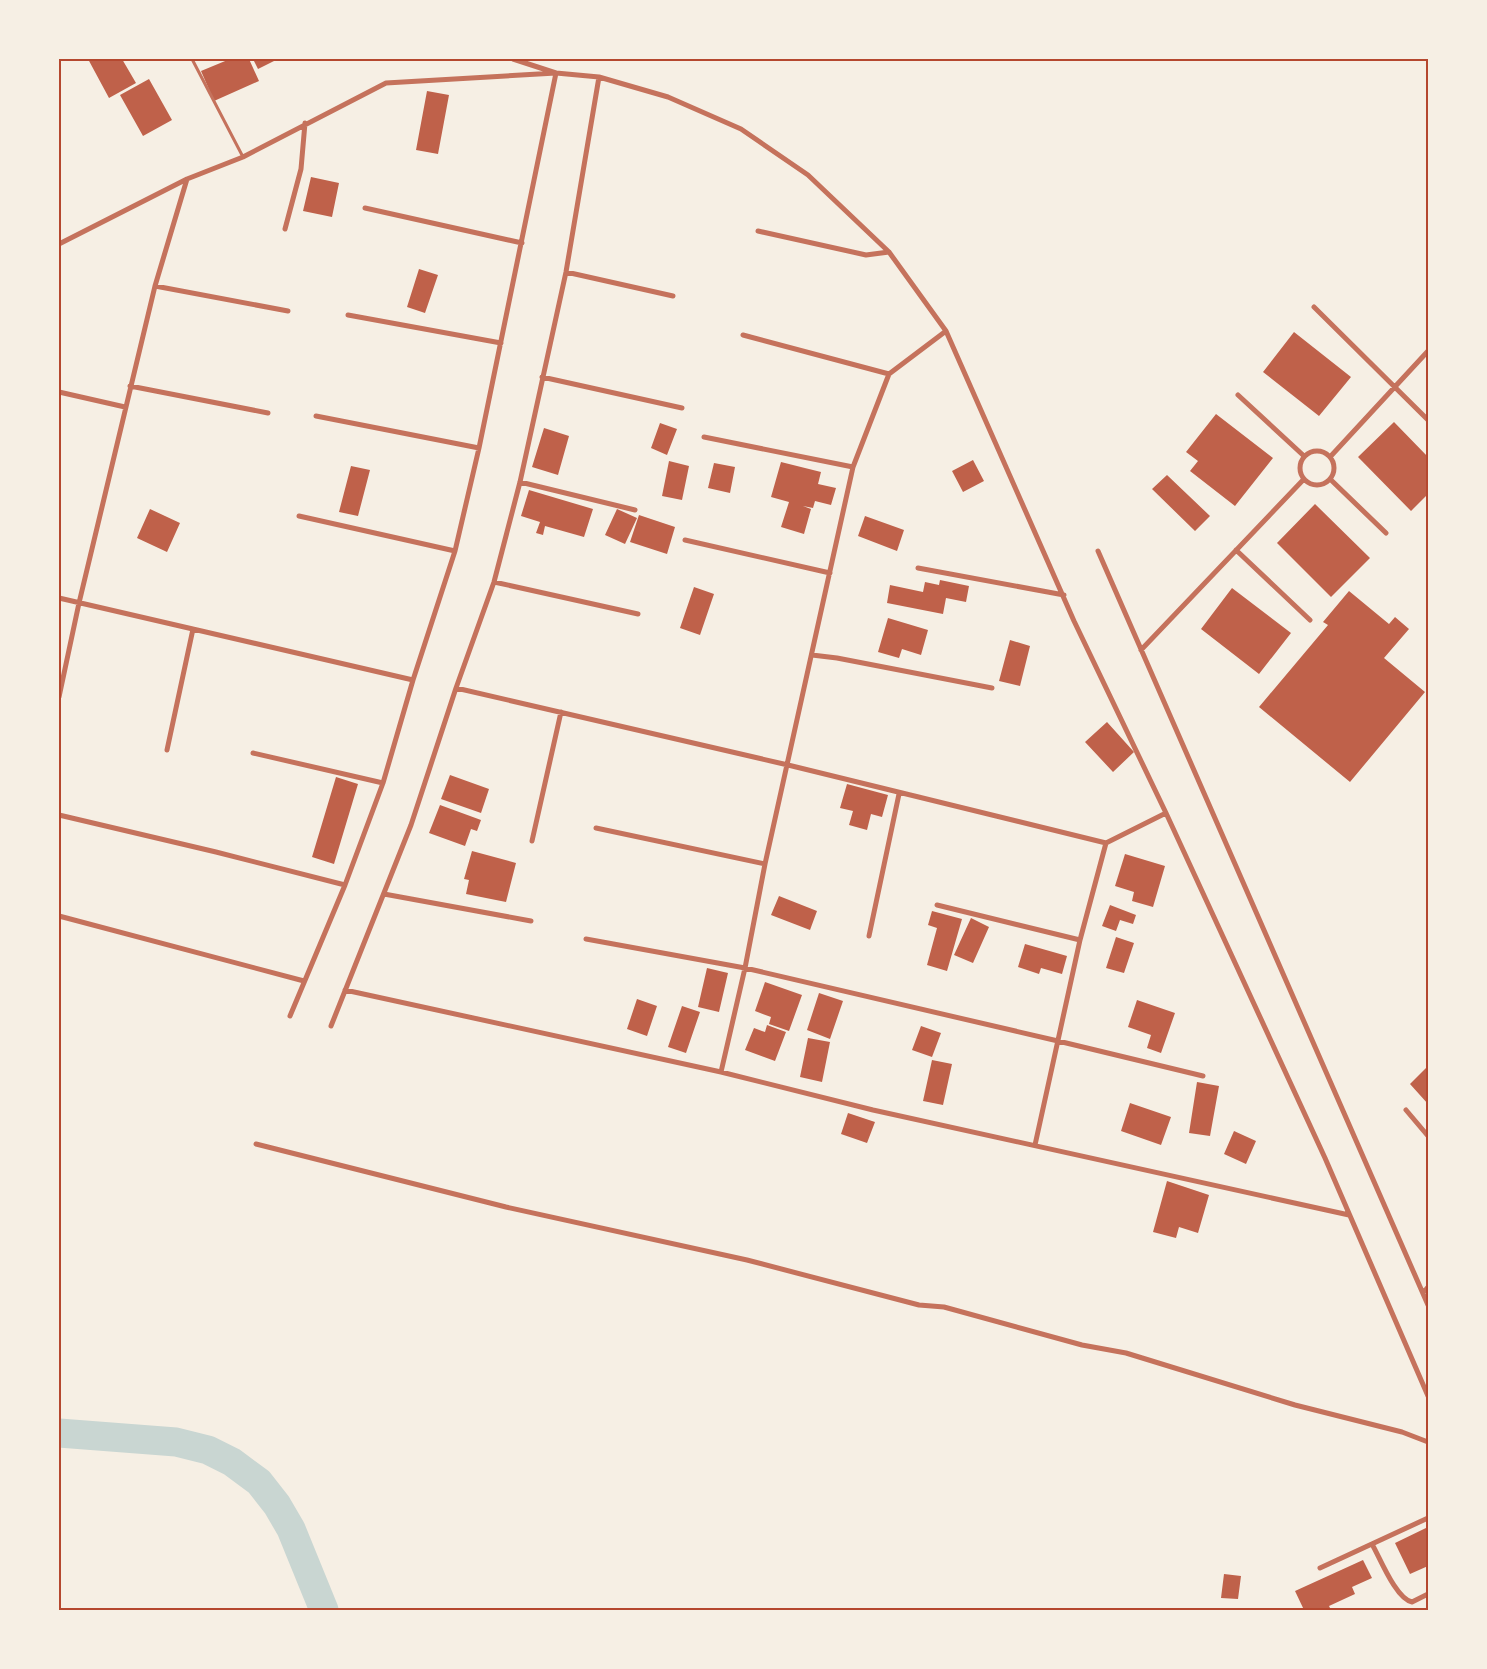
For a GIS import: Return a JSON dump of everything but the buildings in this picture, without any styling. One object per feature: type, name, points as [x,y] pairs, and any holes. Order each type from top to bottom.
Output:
[{"type":"street","points":[[513,59],[556,73]]},
{"type":"street","points":[[290,1016],[345,885],[383,783],[412,680],[454,551],[479,448],[556,73]]},
{"type":"street","points":[[59,244],[187,179],[243,157],[305,123],[386,83],[556,73],[599,77],[668,98],[741,128],[808,175],[889,252],[946,331],[1074,621],[1166,813],[1349,1215],[1428,1396]]},
{"type":"street","points":[[331,1026],[411,825],[456,688],[494,582],[520,482],[566,272],[599,77]]},
{"type":"street","points":[[286,229],[301,169],[305,123]]},
{"type":"street","points":[[59,697],[130,386],[155,286],[187,179]]},
{"type":"street","points":[[365,208],[522,243]]},
{"type":"street","points":[[758,231],[866,255],[889,252]]},
{"type":"street","points":[[566,272],[673,296]]},
{"type":"street","points":[[155,286],[288,311]]},
{"type":"street","points":[[1314,307],[1396,386],[1428,420]]},
{"type":"street","points":[[348,315],[501,343]]},
{"type":"street","points":[[721,1072],[745,968],[764,864],[788,765],[853,468],[889,374],[946,331]]},
{"type":"street","points":[[743,335],[889,374]]},
{"type":"street","points":[[1330,457],[1428,351]]},
{"type":"street","points":[[542,377],[682,408]]},
{"type":"street","points":[[130,386],[268,413]]},
{"type":"street","points":[[59,392],[125,408]]},
{"type":"street","points":[[1238,395],[1304,456]]},
{"type":"street","points":[[316,416],[479,448]]},
{"type":"street","points":[[704,437],[853,468]]},
{"type":"street","points":[[1314,450],[1326,453],[1330,457],[1334,468],[1330,479],[1320,485],[1313,484],[1304,479],[1300,467],[1304,456],[1314,450]]},
{"type":"street","points":[[1141,650],[1304,479]]},
{"type":"street","points":[[1330,479],[1386,533]]},
{"type":"street","points":[[520,482],[636,510]]},
{"type":"street","points":[[299,516],[454,551]]},
{"type":"street","points":[[685,540],[830,573]]},
{"type":"street","points":[[1236,550],[1310,620]]},
{"type":"street","points":[[1098,551],[1428,1305]]},
{"type":"street","points":[[918,568],[1064,595]]},
{"type":"street","points":[[494,582],[638,614]]},
{"type":"street","points":[[59,598],[412,680]]},
{"type":"street","points":[[167,750],[193,629]]},
{"type":"street","points":[[812,655],[837,658],[992,688]]},
{"type":"street","points":[[456,688],[788,765],[899,794],[1106,843],[1166,813]]},
{"type":"street","points":[[532,841],[561,712]]},
{"type":"street","points":[[253,753],[383,783]]},
{"type":"street","points":[[869,936],[899,794]]},
{"type":"street","points":[[59,815],[345,885]]},
{"type":"street","points":[[596,828],[764,864]]},
{"type":"street","points":[[1034,1145],[1080,940],[1106,843]]},
{"type":"street","points":[[384,894],[531,921]]},
{"type":"street","points":[[937,905],[1080,940]]},
{"type":"street","points":[[59,916],[304,981]]},
{"type":"street","points":[[586,939],[745,968],[1203,1076]]},
{"type":"street","points":[[345,990],[721,1072],[873,1110],[1349,1215]]},
{"type":"street","points":[[1406,1110],[1428,1136]]},
{"type":"street","points":[[256,1144],[506,1207],[747,1260],[919,1305],[944,1307],[1082,1345],[1126,1353],[1295,1405],[1402,1432],[1428,1442]]},
{"type":"street","points":[[1423,1293],[1428,1287]]},
{"type":"street","points":[[1320,1568],[1428,1518]]},
{"type":"street","points":[[1372,1544],[1397,1590],[1404,1599],[1412,1602],[1428,1594]]},
{"type":"lane","points":[[194,59],[243,157]]},
{"type":"waterway","points":[[59,1433],[176,1442],[208,1450],[232,1462],[259,1482],[277,1505],[291,1529],[324,1610]]}]
